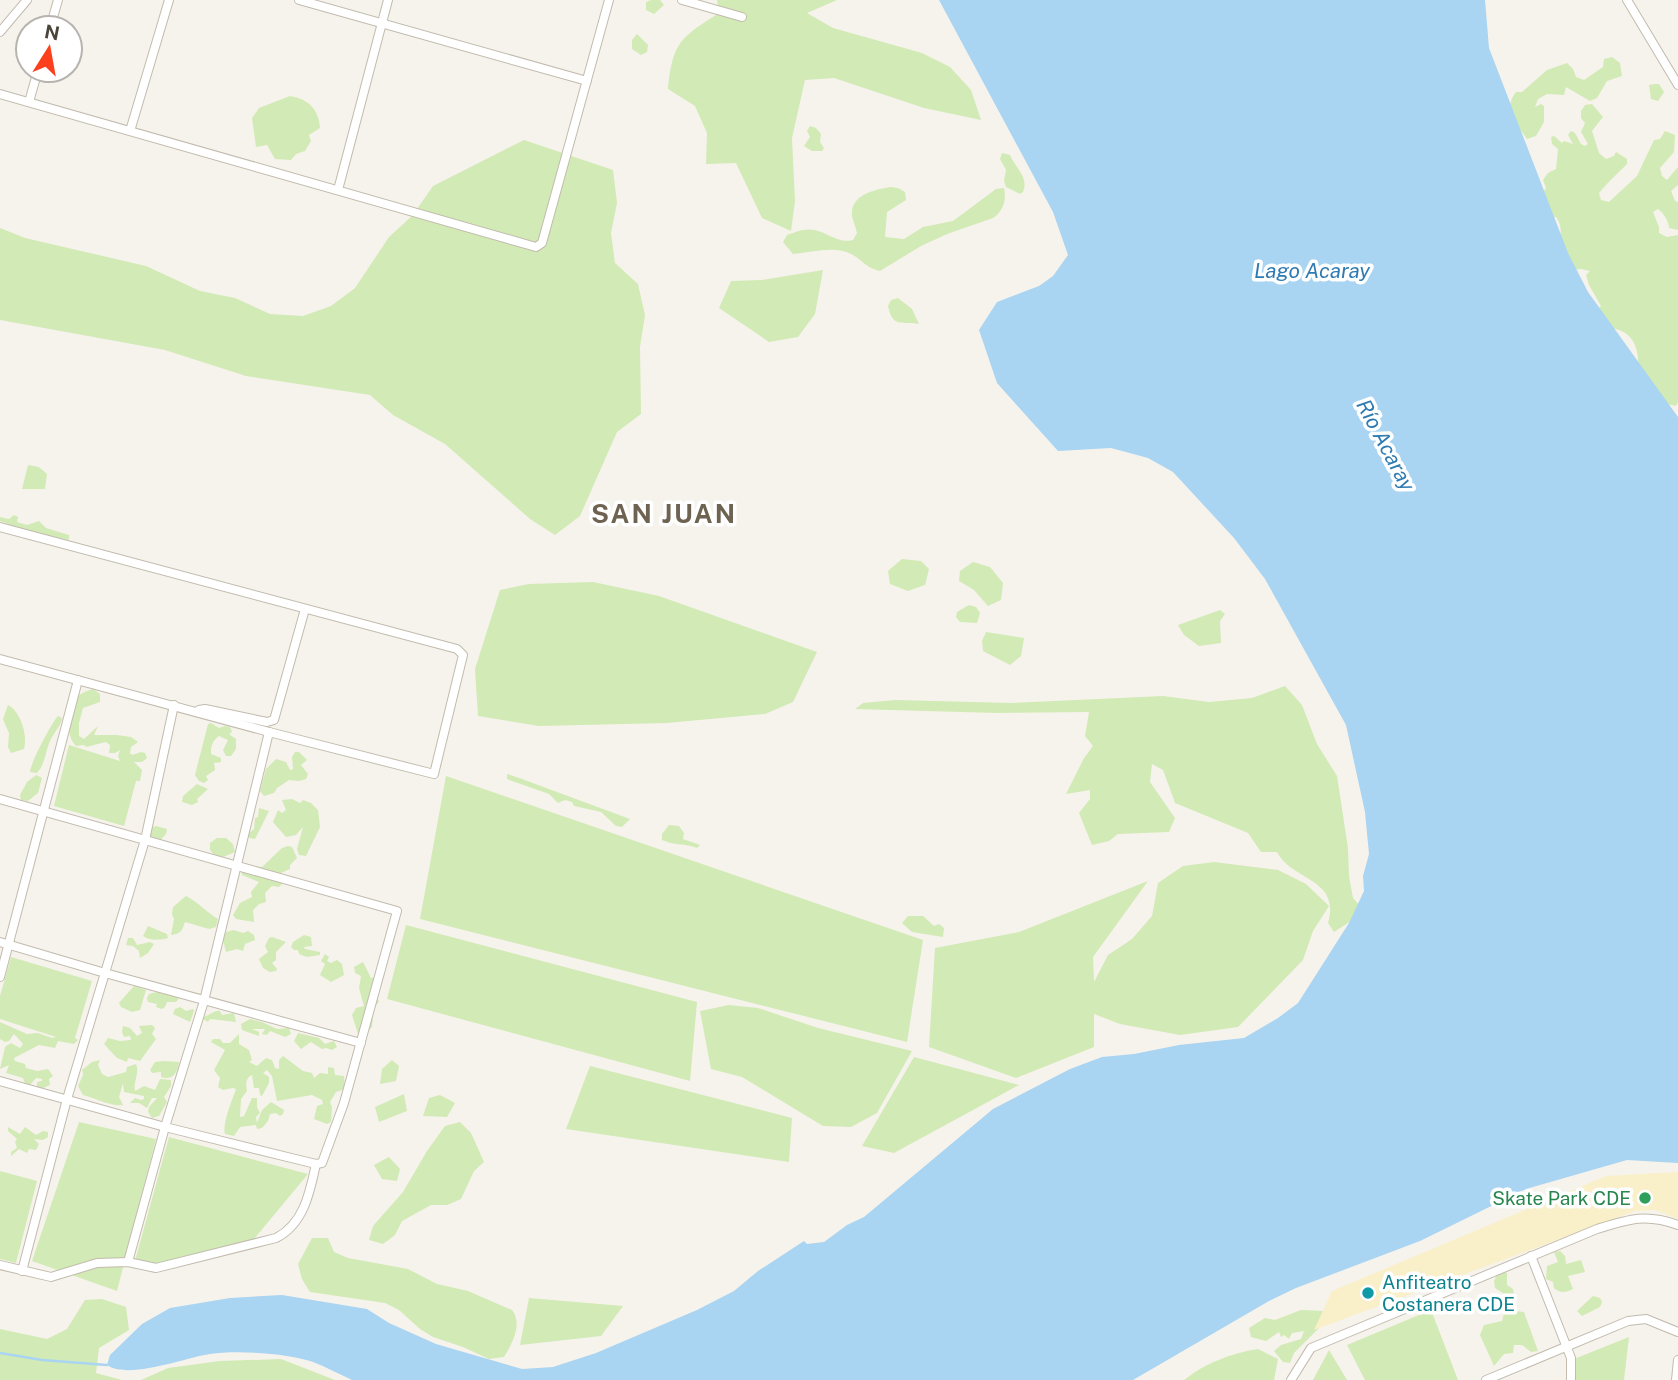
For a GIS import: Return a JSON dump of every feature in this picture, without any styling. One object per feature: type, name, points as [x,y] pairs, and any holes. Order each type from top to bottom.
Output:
[{"type":"street","points":[[0,32],[27,0]]},
{"type":"street","points":[[130,131],[169,0]]},
{"type":"street","points":[[299,0],[587,81]]},
{"type":"street","points":[[338,190],[388,0]]},
{"type":"street","points":[[0,94],[536,247],[542,243],[608,0]]},
{"type":"street","points":[[682,0],[742,17]]},
{"type":"street","points":[[1627,0],[1678,85]]},
{"type":"street","points":[[29,102],[34,84]]},
{"type":"street","points":[[0,527],[457,649],[464,655],[434,774],[0,659]]},
{"type":"street","points":[[196,712],[205,709],[267,722],[274,720],[305,609]]},
{"type":"street","points":[[0,977],[78,680]]},
{"type":"street","points":[[22,1271],[67,1099],[145,840],[174,705]]},
{"type":"street","points":[[128,1262],[165,1127],[204,1001],[269,732]]},
{"type":"street","points":[[0,799],[397,911],[361,1043],[326,1158],[322,1163],[316,1164],[165,1127],[0,1080]]},
{"type":"street","points":[[0,942],[361,1043]]},
{"type":"street","points":[[0,1265],[51,1276],[97,1263],[128,1262],[156,1268],[276,1238],[286,1233],[303,1211],[316,1164]]},
{"type":"street","points":[[1291,1380],[1311,1348],[1531,1256],[1638,1217],[1659,1217],[1678,1225]]},
{"type":"street","points":[[1531,1256],[1571,1358],[1571,1380]]},
{"type":"street","points":[[1486,1380],[1628,1321],[1646,1319],[1678,1332]]},
{"type":"street","points":[[1676,1380],[1678,1360]]},
{"type":"green space","points":[[660,0],[664,5],[654,14],[646,10],[646,2]]},
{"type":"green space","points":[[717,0],[837,0],[807,13],[833,28],[922,53],[950,67],[971,90],[981,120],[924,108],[834,78],[805,80],[792,138],[795,201],[791,231],[762,218],[736,163],[706,164],[707,133],[695,106],[668,89],[676,51],[687,36],[719,13]]},
{"type":"green space","points":[[637,34],[648,45],[647,52],[641,55],[632,49],[632,40]]},
{"type":"green space","points":[[1612,57],[1620,63],[1622,76],[1607,81],[1597,98],[1590,101],[1566,87],[1564,95],[1547,94],[1538,99],[1535,107],[1541,104],[1544,106],[1544,122],[1536,136],[1527,139],[1512,116],[1510,104],[1516,92],[1522,92],[1547,70],[1567,63],[1576,77],[1584,80],[1603,67],[1604,59]]},
{"type":"green space","points":[[1659,84],[1664,92],[1658,101],[1651,99],[1649,85]]},
{"type":"green space","points":[[290,96],[302,100],[315,110],[320,128],[309,135],[311,141],[305,151],[296,154],[291,160],[275,159],[267,145],[256,147],[252,118],[259,108]]},
{"type":"green space","points":[[1592,104],[1603,117],[1592,131],[1599,153],[1606,159],[1614,156],[1616,152],[1627,159],[1627,164],[1599,193],[1601,200],[1609,202],[1637,176],[1654,140],[1660,139],[1665,131],[1675,135],[1674,152],[1660,168],[1662,176],[1667,180],[1678,167],[1678,185],[1671,191],[1678,202],[1678,230],[1669,228],[1666,218],[1658,209],[1653,212],[1659,233],[1667,237],[1678,235],[1676,406],[1663,403],[1638,373],[1638,357],[1634,343],[1625,333],[1609,328],[1597,310],[1601,306],[1586,275],[1590,271],[1573,270],[1557,249],[1560,225],[1556,217],[1549,217],[1539,198],[1546,188],[1543,180],[1548,173],[1556,169],[1558,149],[1552,144],[1551,137],[1554,136],[1562,143],[1564,141],[1573,144],[1568,135],[1571,131],[1581,144],[1588,144],[1581,132],[1585,123],[1581,118],[1581,111],[1585,105]]},
{"type":"green space","points":[[810,126],[821,134],[820,142],[824,148],[822,151],[812,151],[804,146],[810,137],[807,131]]},
{"type":"green space","points":[[524,140],[613,170],[617,203],[611,233],[615,263],[638,284],[645,315],[640,347],[641,414],[617,432],[580,516],[555,535],[530,519],[445,444],[393,415],[370,395],[246,376],[165,350],[0,320],[0,228],[25,238],[146,266],[200,291],[235,298],[270,314],[303,316],[331,306],[355,288],[389,237],[412,216],[433,186]]},
{"type":"green space","points":[[1002,153],[1010,155],[1023,177],[1024,187],[1020,194],[1006,187],[1006,170],[1000,159]]},
{"type":"green space","points":[[890,187],[905,192],[906,200],[887,212],[885,237],[904,239],[923,227],[953,221],[996,189],[1004,188],[1005,197],[1002,209],[993,218],[921,246],[880,271],[844,251],[793,254],[783,242],[787,235],[807,230],[820,231],[843,241],[853,240],[857,233],[852,216],[855,203],[865,194]]},
{"type":"green space","points":[[823,270],[815,314],[798,337],[769,342],[719,308],[731,281],[762,280]]},
{"type":"green space","points":[[898,298],[912,309],[919,324],[900,323],[893,318],[888,306],[891,300]]},
{"type":"green space","points":[[28,465],[39,467],[47,474],[45,489],[22,489]]},
{"type":"green space","points":[[14,515],[18,517],[17,522],[27,525],[39,521],[46,528],[69,535],[69,540],[27,531],[0,521],[0,517],[9,519]]},
{"type":"green space","points":[[902,559],[921,561],[929,569],[925,585],[908,591],[890,584],[888,571]]},
{"type":"green space","points":[[973,562],[990,567],[1003,583],[1001,600],[988,606],[974,590],[959,581],[960,571]]},
{"type":"green space","points":[[593,582],[659,596],[817,652],[793,702],[765,714],[667,723],[539,726],[478,716],[475,669],[500,590],[529,584]]},
{"type":"green space","points":[[969,605],[976,607],[980,613],[977,623],[960,622],[956,617],[957,612]]},
{"type":"green space","points":[[1220,610],[1225,614],[1220,621],[1221,643],[1199,646],[1184,635],[1178,625]]},
{"type":"green space","points":[[986,632],[1024,638],[1021,656],[1010,665],[983,651],[982,641]]},
{"type":"green space","points":[[1285,686],[1302,705],[1317,744],[1337,776],[1353,898],[1361,907],[1354,919],[1334,932],[1328,923],[1328,897],[1322,888],[1284,862],[1277,852],[1261,852],[1248,833],[1175,803],[1163,770],[1152,764],[1150,782],[1175,818],[1169,832],[1118,834],[1109,841],[1092,845],[1079,813],[1090,799],[1090,790],[1066,794],[1093,746],[1085,736],[1089,712],[997,713],[855,709],[863,703],[895,700],[1012,703],[1163,696],[1209,702],[1252,698]]},
{"type":"green space","points":[[93,689],[100,694],[100,702],[83,708],[79,736],[84,739],[98,726],[94,735],[131,737],[138,742],[131,747],[130,753],[145,753],[147,758],[142,762],[134,762],[142,770],[140,781],[136,781],[124,826],[54,806],[69,745],[120,761],[120,750],[109,753],[110,745],[106,742],[86,747],[76,746],[70,737],[69,718],[74,701]]},
{"type":"green space","points":[[8,705],[17,713],[25,738],[24,749],[11,753],[8,747],[9,733],[3,719]]},
{"type":"green space","points":[[58,716],[62,718],[42,765],[37,773],[30,772],[42,743]]},
{"type":"green space","points":[[208,724],[219,728],[230,727],[232,732],[229,734],[236,739],[236,749],[231,756],[226,756],[223,750],[228,740],[219,736],[215,740],[211,754],[221,758],[221,762],[214,763],[215,770],[206,776],[208,780],[204,783],[195,775]]},
{"type":"green space","points":[[295,752],[299,752],[307,760],[301,765],[308,774],[306,779],[289,780],[274,793],[264,796],[260,791],[266,769],[276,759],[286,762],[290,770],[293,769],[292,757]]},
{"type":"green space","points":[[507,774],[630,819],[622,827],[616,826],[601,812],[574,806],[572,802],[565,800],[558,803],[549,794],[507,779]]},
{"type":"green space","points":[[36,775],[42,778],[38,793],[28,801],[21,800],[20,795],[27,782]]},
{"type":"green space","points":[[446,776],[923,940],[907,1042],[420,919]]},
{"type":"green space","points":[[197,784],[208,789],[197,799],[198,802],[192,805],[182,802],[183,796]]},
{"type":"green space","points":[[292,799],[300,803],[303,800],[311,803],[318,810],[320,827],[306,856],[299,855],[297,849],[303,827],[296,835],[286,837],[273,822],[278,810],[282,813],[286,810],[282,800]]},
{"type":"green space","points":[[259,808],[269,811],[255,839],[249,838],[249,833],[254,829],[255,818],[258,817]]},
{"type":"green space","points":[[669,825],[679,826],[684,833],[683,839],[700,845],[697,848],[662,840],[662,834]]},
{"type":"green space","points":[[156,826],[167,829],[159,842],[150,836],[151,828]]},
{"type":"green space","points":[[217,838],[226,838],[233,844],[235,852],[223,857],[214,855],[210,850],[210,843]]},
{"type":"green space","points":[[292,847],[297,858],[290,865],[290,869],[281,873],[284,882],[279,887],[272,886],[265,893],[266,902],[253,910],[254,922],[236,919],[233,915],[240,903],[252,897],[251,892],[259,882],[242,875],[241,869],[247,865],[262,867],[282,848]]},
{"type":"green space","points":[[1214,862],[1278,870],[1306,884],[1329,906],[1313,931],[1303,960],[1238,1027],[1180,1035],[1120,1024],[1094,1014],[1094,1047],[1016,1078],[929,1047],[935,948],[1019,932],[1148,881],[1093,957],[1094,982],[1108,955],[1132,939],[1152,916],[1158,883],[1183,866]]},
{"type":"green space","points":[[186,896],[218,919],[216,927],[209,929],[185,922],[181,932],[171,935],[173,907]]},
{"type":"green space","points":[[908,916],[923,916],[934,926],[939,924],[944,928],[943,937],[912,932],[902,923]]},
{"type":"green space","points":[[406,925],[697,1002],[690,1081],[387,999]]},
{"type":"green space","points":[[148,926],[167,934],[168,938],[146,938],[143,936]]},
{"type":"green space","points":[[234,930],[243,933],[248,931],[254,935],[255,940],[245,944],[243,951],[237,949],[226,952],[223,940],[226,932]]},
{"type":"green space","points":[[304,935],[311,937],[312,946],[304,947],[305,949],[320,952],[320,955],[307,957],[291,947],[293,942]]},
{"type":"green space","points":[[272,937],[286,942],[276,952],[276,960],[272,963],[276,971],[270,972],[263,968],[259,959],[268,952],[265,946]]},
{"type":"green space","points":[[128,938],[133,938],[137,945],[150,942],[154,944],[148,953],[140,958],[139,951],[126,945]]},
{"type":"green space","points":[[325,954],[329,957],[327,961],[331,963],[337,960],[342,964],[344,975],[331,982],[320,975],[325,964],[321,961]]},
{"type":"green space","points":[[11,957],[92,981],[75,1038],[78,1040],[74,1044],[58,1041],[55,1048],[39,1045],[14,1058],[15,1061],[25,1064],[26,1068],[37,1071],[48,1069],[53,1076],[49,1079],[50,1085],[41,1089],[37,1087],[37,1082],[42,1079],[36,1078],[29,1086],[23,1078],[6,1073],[9,1065],[0,1069],[5,1047],[11,1043],[20,1048],[23,1044],[14,1034],[9,1041],[0,1039],[0,1022],[27,1034],[38,1033],[56,1037],[0,1019],[0,996]]},
{"type":"green space","points":[[363,962],[371,978],[376,977],[376,995],[379,1002],[374,1007],[372,1027],[362,1037],[358,1034],[352,1015],[356,1008],[364,1006],[359,988],[361,976],[355,973],[354,967]]},
{"type":"green space","points":[[134,986],[146,990],[140,1010],[132,1012],[121,1007],[119,1003]]},
{"type":"green space","points":[[157,992],[180,997],[176,1002],[167,1002],[162,1009],[156,1007],[157,1004],[148,1002],[149,994]]},
{"type":"green space","points":[[729,1005],[758,1008],[818,1028],[912,1051],[877,1113],[851,1127],[823,1126],[742,1077],[711,1069],[700,1011]]},
{"type":"green space","points":[[180,1007],[186,1011],[193,1009],[190,1022],[173,1014],[175,1009]]},
{"type":"green space","points":[[220,1011],[222,1015],[234,1013],[236,1022],[210,1019],[208,1022],[203,1019]]},
{"type":"green space","points":[[250,1019],[277,1029],[289,1028],[291,1034],[285,1037],[270,1031],[267,1035],[262,1034],[265,1029],[252,1029],[259,1032],[259,1036],[242,1030],[241,1024]]},
{"type":"green space","points":[[152,1025],[155,1028],[152,1034],[156,1039],[140,1061],[128,1058],[127,1062],[117,1058],[104,1044],[108,1038],[131,1040],[130,1036],[124,1037],[123,1026],[130,1028],[137,1036],[142,1033],[139,1026]]},
{"type":"green space","points":[[298,1033],[319,1038],[325,1044],[334,1041],[337,1047],[332,1050],[322,1049],[311,1042],[301,1049],[294,1041]]},
{"type":"green space","points":[[239,1034],[239,1044],[249,1050],[252,1060],[249,1062],[257,1066],[266,1058],[272,1060],[275,1068],[279,1069],[279,1060],[283,1056],[303,1071],[312,1073],[314,1078],[320,1073],[328,1074],[328,1067],[334,1068],[335,1075],[344,1076],[345,1089],[336,1092],[330,1102],[331,1122],[327,1124],[314,1119],[317,1106],[323,1104],[322,1100],[312,1095],[277,1101],[272,1076],[267,1070],[263,1073],[269,1077],[269,1083],[262,1096],[259,1088],[254,1088],[252,1075],[248,1078],[247,1091],[241,1099],[240,1117],[244,1116],[252,1098],[257,1098],[260,1113],[256,1117],[257,1123],[262,1110],[271,1102],[284,1110],[283,1114],[270,1114],[262,1128],[257,1129],[256,1125],[240,1127],[234,1136],[225,1134],[226,1118],[236,1089],[223,1090],[218,1087],[220,1078],[214,1070],[225,1050],[211,1042],[213,1039],[220,1039],[223,1043],[230,1043]]},
{"type":"green space","points":[[914,1057],[1019,1085],[894,1153],[862,1146]]},
{"type":"green space","points":[[100,1060],[98,1065],[102,1074],[108,1077],[126,1072],[127,1067],[136,1064],[135,1091],[144,1086],[155,1090],[160,1079],[171,1080],[171,1086],[164,1097],[167,1102],[159,1116],[152,1118],[148,1112],[157,1098],[152,1098],[147,1108],[139,1103],[130,1103],[135,1098],[144,1099],[144,1096],[124,1092],[123,1083],[119,1097],[123,1105],[109,1104],[83,1095],[78,1086],[83,1075],[82,1070],[92,1062]]},
{"type":"green space","points":[[392,1060],[399,1066],[396,1081],[380,1084],[382,1069]]},
{"type":"green space","points":[[155,1062],[179,1062],[172,1077],[161,1077],[161,1072],[152,1073],[150,1070]]},
{"type":"green space","points":[[590,1066],[792,1118],[789,1162],[566,1129]]},
{"type":"green space","points":[[404,1094],[407,1111],[379,1122],[375,1107]]},
{"type":"green space","points":[[440,1095],[455,1103],[447,1117],[423,1116],[429,1098]]},
{"type":"green space","points":[[79,1122],[156,1139],[117,1291],[32,1261]]},
{"type":"green space","points":[[460,1122],[471,1133],[484,1162],[474,1171],[461,1199],[447,1205],[431,1205],[402,1221],[395,1235],[383,1244],[369,1240],[373,1226],[403,1192],[445,1126]]},
{"type":"green space","points":[[8,1127],[20,1134],[25,1127],[36,1135],[43,1131],[48,1132],[48,1137],[43,1140],[34,1139],[39,1144],[36,1150],[29,1149],[27,1153],[19,1149],[11,1156],[11,1152],[17,1148],[17,1139],[8,1131]]},
{"type":"green space","points":[[169,1137],[308,1174],[254,1239],[138,1269],[133,1268]]},
{"type":"green space","points":[[389,1157],[400,1169],[397,1181],[382,1179],[374,1165]]},
{"type":"green space","points":[[0,1171],[37,1181],[16,1263],[0,1259]]},
{"type":"green space","points":[[312,1238],[328,1238],[334,1252],[348,1258],[408,1269],[437,1284],[468,1291],[512,1310],[517,1321],[516,1328],[504,1357],[489,1359],[433,1337],[399,1310],[385,1303],[310,1292],[302,1279],[298,1264]]},
{"type":"green space","points":[[1560,1251],[1565,1256],[1566,1264],[1581,1260],[1585,1272],[1568,1276],[1573,1289],[1565,1292],[1556,1290],[1553,1282],[1546,1279],[1547,1266],[1558,1262],[1554,1252]]},
{"type":"green space","points":[[1502,1270],[1507,1273],[1507,1285],[1513,1289],[1514,1294],[1509,1297],[1495,1288],[1494,1281]]},
{"type":"green space","points":[[1593,1296],[1600,1298],[1600,1307],[1582,1316],[1577,1311]]},
{"type":"green space","points":[[529,1298],[623,1306],[601,1336],[520,1345]]},
{"type":"green space","points":[[102,1299],[126,1307],[129,1330],[99,1348],[96,1373],[122,1380],[0,1380],[0,1329],[47,1339],[67,1329],[85,1300]]},
{"type":"green space","points":[[1301,1310],[1325,1311],[1319,1328],[1294,1353],[1290,1363],[1283,1362],[1274,1351],[1281,1345],[1301,1339],[1304,1331],[1292,1333],[1289,1339],[1284,1335],[1281,1337],[1279,1332],[1266,1341],[1251,1337],[1249,1328],[1265,1318],[1275,1320]]},
{"type":"green space","points":[[1431,1310],[1458,1380],[1365,1380],[1347,1345]]},
{"type":"green space","points":[[1524,1312],[1538,1351],[1531,1352],[1522,1345],[1514,1345],[1513,1353],[1504,1354],[1494,1366],[1480,1335],[1484,1325],[1502,1321],[1504,1313]]},
{"type":"green space","points":[[1629,1337],[1624,1380],[1576,1380],[1574,1359]]},
{"type":"green space","points":[[1258,1349],[1278,1359],[1274,1380],[1184,1380],[1219,1360]]},
{"type":"green space","points":[[1329,1350],[1347,1380],[1313,1380]]},
{"type":"green space","points":[[281,1359],[335,1380],[141,1380],[168,1368],[220,1361]]},
{"type":"sand","points":[[1678,1172],[1678,1219],[1655,1210],[1635,1211],[1314,1330],[1332,1291],[1606,1176]]},
{"type":"water","name":"Lago Acaray","points":[[939,0],[1485,0],[1489,48],[1568,253],[1588,292],[1678,417],[1678,1163],[1627,1160],[1526,1189],[1420,1241],[1296,1288],[1269,1301],[1133,1380],[352,1380],[303,1359],[247,1352],[210,1354],[142,1369],[116,1369],[107,1365],[110,1355],[142,1324],[170,1308],[230,1298],[282,1295],[367,1309],[389,1323],[436,1344],[522,1369],[553,1367],[596,1353],[697,1310],[734,1291],[758,1271],[804,1241],[807,1244],[824,1242],[847,1225],[864,1217],[993,1109],[1070,1069],[1102,1057],[1244,1038],[1298,1003],[1349,923],[1364,891],[1363,876],[1369,854],[1365,812],[1346,725],[1265,579],[1234,538],[1173,472],[1148,458],[1111,448],[1058,451],[997,383],[979,330],[997,302],[1039,286],[1053,276],[1068,255],[1053,212]]},
{"type":"waterway","points":[[0,1353],[42,1360],[107,1365]]},
{"type":"place","name":"Skate Park CDE","points":[[1645,1198]]},
{"type":"place","name":"Anfiteatro Costanera CDE","points":[[1368,1293]]},
{"type":"district","name":"SAN JUAN","points":[[664,513]]},
{"type":"water label","name":"Río Acaray","points":[[1386,445]]}]
